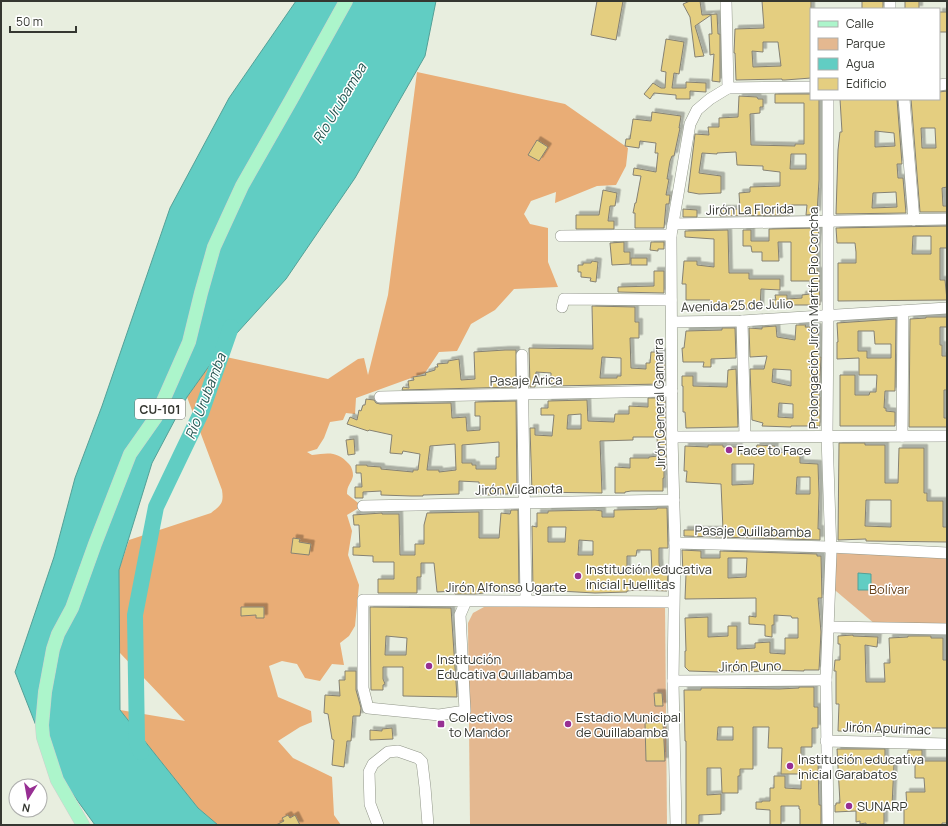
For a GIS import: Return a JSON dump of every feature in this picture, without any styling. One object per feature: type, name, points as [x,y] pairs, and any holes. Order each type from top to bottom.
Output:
[{"type":"main road","name":"CU-101","points":[[83,825],[57,780],[43,737],[42,725],[45,692],[53,649],[58,634],[72,608],[130,454],[156,416],[189,342],[214,247],[238,192],[346,1]]},
{"type":"street","points":[[726,1],[728,88],[810,87]]},
{"type":"street","name":"Jirón General Gamarra","points":[[676,825],[673,681],[675,543],[672,437],[672,230],[690,124],[697,110],[710,99],[728,88]]},
{"type":"street","name":"Prolongación Jirón Martín Pio Concha","points":[[828,100],[827,436],[831,560],[826,680],[828,825]]},
{"type":"street","points":[[904,100],[914,220]]},
{"type":"street","name":"Jirón La Florida","points":[[560,236],[827,222],[947,219]]},
{"type":"street","points":[[562,306],[564,299],[671,300]]},
{"type":"street","name":"Avenida 25 de Julio","points":[[672,322],[742,321],[947,308]]},
{"type":"street","points":[[902,436],[903,311]]},
{"type":"street","points":[[742,321],[745,436]]},
{"type":"street","points":[[522,355],[526,600]]},
{"type":"street","name":"Pasaje Arica","points":[[380,397],[672,391]]},
{"type":"street","points":[[672,437],[947,436]]},
{"type":"street","name":"Jirón Vilcanota","points":[[363,506],[674,500]]},
{"type":"street","name":"Pasaje Quillabamba","points":[[675,543],[830,547],[947,553]]},
{"type":"street","name":"Jirón Alfonso Ugarte","points":[[466,601],[460,615],[465,711],[439,715],[368,708],[363,688],[363,600],[673,602]]},
{"type":"street","points":[[829,627],[947,629]]},
{"type":"street","name":"Jirón Puno","points":[[673,681],[826,680]]},
{"type":"street","name":"Jirón Apurimac","points":[[826,741],[947,744]]},
{"type":"street","points":[[378,825],[370,804],[369,772],[373,764],[388,752],[398,751],[418,758],[422,762],[428,825]]},
{"type":"green space","name":"Bolívar","points":[[831,553],[947,556],[947,624],[875,624],[830,586]]},
{"type":"green space","name":"Estadio Municipal de Quillabamba","points":[[665,605],[667,825],[470,825],[468,623],[473,613],[484,607]]},
{"type":"shaded area","points":[[417,72],[565,104],[628,148],[626,166],[616,185],[597,186],[555,203],[556,192],[531,201],[524,214],[530,224],[548,228],[548,262],[558,287],[514,289],[495,310],[471,324],[457,351],[439,352],[425,373],[356,398],[355,414],[346,413],[343,420],[330,422],[324,438],[317,449],[307,452],[312,455],[337,455],[345,460],[350,465],[353,476],[347,494],[362,506],[347,515],[352,531],[348,555],[359,585],[355,626],[349,636],[340,643],[344,665],[332,664],[320,681],[305,678],[297,664],[282,661],[269,666],[278,697],[311,711],[312,722],[300,727],[278,741],[293,758],[332,777],[334,815],[341,825],[218,825],[198,808],[120,710],[185,721],[120,653],[119,570],[129,540],[211,513],[222,501],[222,490],[187,397],[217,355],[328,379],[358,359],[364,358],[368,375],[388,295]]},
{"type":"water","points":[[296,1],[436,1],[425,56],[355,178],[286,279],[217,355],[187,397],[152,463],[119,570],[120,710],[198,808],[218,825],[95,825],[51,764],[15,672],[54,557],[75,478],[102,406],[170,208],[229,98]]},
{"type":"water","points":[[858,573],[871,574],[871,590],[858,590]]},
{"type":"building","points":[[597,1],[623,1],[616,40],[591,35]]},
{"type":"building","points":[[690,1],[700,1],[702,15],[717,14],[718,34],[720,34],[720,82],[712,81],[714,54],[710,55],[709,34],[712,34],[711,15],[695,26],[704,56],[695,57],[690,17],[683,4]]},
{"type":"building","points":[[762,1],[811,1],[810,78],[785,80],[736,80],[734,53],[735,29],[764,28]],"holes":[[[763,42],[778,42],[781,66],[753,67],[752,51],[763,52]]]},
{"type":"building","points":[[862,1],[883,1],[883,8],[862,8]]},
{"type":"building","points":[[905,1],[919,1],[919,8],[905,8]]},
{"type":"building","points":[[940,12],[947,12],[947,32],[940,32]]},
{"type":"building","points":[[666,39],[684,42],[679,74],[674,73],[672,88],[686,88],[686,82],[706,83],[706,92],[690,91],[690,99],[676,99],[676,95],[654,93],[650,99],[644,94],[653,83],[661,88],[665,88],[666,72],[661,71]]},
{"type":"building","points":[[947,91],[947,187],[942,188],[943,206],[947,206],[947,212],[920,212],[911,100],[940,100],[940,92]],"holes":[[[921,128],[935,128],[936,148],[922,148]]]},
{"type":"building","points":[[775,94],[810,94],[810,100],[819,100],[819,180],[817,214],[806,215],[807,205],[789,205],[790,215],[720,216],[720,209],[740,209],[739,193],[750,192],[750,187],[780,186],[780,172],[763,170],[763,166],[737,165],[736,152],[717,154],[702,153],[699,173],[721,176],[721,193],[699,194],[688,192],[695,134],[709,135],[708,127],[719,127],[719,118],[738,117],[739,96],[757,97],[758,99],[763,99],[763,107],[760,107],[760,113],[750,114],[751,145],[795,146],[795,144],[804,144],[804,103],[775,103]],"holes":[[[791,154],[806,154],[806,169],[790,169]]]},
{"type":"building","points":[[840,100],[897,100],[902,164],[897,164],[898,178],[903,178],[906,213],[836,214],[840,132],[842,132]],"holes":[[[875,131],[894,133],[895,146],[875,147]],[[896,192],[897,207],[872,208],[873,193]]]},
{"type":"building","points":[[652,112],[681,116],[674,156],[672,156],[670,161],[667,179],[669,179],[666,195],[670,195],[669,204],[666,204],[664,228],[635,228],[635,213],[633,213],[641,176],[633,175],[634,168],[656,172],[658,153],[655,153],[656,143],[640,141],[639,148],[625,146],[626,139],[630,139],[633,119],[651,121]]},
{"type":"building","points":[[537,140],[548,147],[539,161],[528,155]]},
{"type":"building","points":[[603,190],[617,193],[615,206],[610,206],[608,221],[614,221],[614,229],[576,229],[576,215],[599,215]]},
{"type":"building","points":[[683,209],[697,210],[697,217],[683,217]]},
{"type":"building","points":[[947,226],[947,248],[940,248],[940,280],[945,280],[947,300],[838,301],[838,263],[856,263],[856,252],[855,243],[837,243],[836,228]],"holes":[[[913,236],[931,236],[931,254],[912,254]]]},
{"type":"building","points":[[819,228],[817,271],[819,271],[820,305],[772,305],[772,300],[776,300],[775,295],[787,295],[787,299],[802,298],[802,295],[810,294],[810,281],[791,281],[791,242],[778,242],[779,261],[762,261],[762,252],[752,252],[751,246],[743,246],[743,230],[751,230],[751,241],[769,241],[769,229]]},
{"type":"building","points":[[728,230],[729,273],[749,273],[749,279],[780,279],[780,290],[761,289],[760,310],[710,309],[710,300],[686,300],[686,284],[682,284],[684,261],[697,261],[697,265],[714,267],[714,239],[685,237],[685,231]]},
{"type":"building","points":[[624,242],[624,252],[630,252],[630,264],[612,265],[610,243]]},
{"type":"building","points":[[651,242],[664,242],[664,249],[658,249],[658,251],[650,250]]},
{"type":"building","points":[[631,258],[647,258],[647,265],[631,265]]},
{"type":"building","points":[[592,261],[598,262],[596,282],[590,281],[591,278],[581,277],[581,272],[578,272],[578,265],[583,265],[583,263],[591,263]]},
{"type":"building","points":[[654,271],[664,271],[664,293],[618,292],[618,287],[654,286]]},
{"type":"building","points":[[592,306],[635,307],[635,322],[639,322],[639,338],[630,338],[631,368],[646,369],[646,363],[650,363],[651,352],[663,352],[662,363],[665,363],[664,384],[551,386],[551,373],[536,372],[535,387],[530,387],[529,348],[593,349]],"holes":[[[602,357],[621,358],[621,376],[617,376],[617,378],[600,378]]]},
{"type":"building","points":[[947,317],[947,327],[940,327],[940,345],[942,345],[942,356],[947,356],[947,390],[944,390],[944,418],[947,418],[947,427],[909,427],[910,319]]},
{"type":"building","points":[[896,319],[895,391],[885,391],[884,408],[886,408],[886,411],[895,412],[895,426],[840,426],[840,375],[855,375],[855,395],[869,395],[870,392],[876,392],[877,375],[859,375],[859,358],[837,359],[837,323]],"holes":[[[858,331],[874,331],[875,344],[891,344],[891,358],[867,358],[867,351],[858,351]]]},
{"type":"building","points":[[796,325],[818,327],[819,357],[821,357],[819,397],[820,426],[762,426],[763,423],[752,420],[750,369],[764,369],[767,356],[750,357],[749,328],[762,329],[762,327],[776,326],[777,337],[795,340]],"holes":[[[773,369],[791,370],[791,386],[772,382]],[[779,403],[793,404],[793,418],[778,417]]]},
{"type":"building","points":[[722,328],[735,328],[736,358],[711,359],[711,367],[703,367],[704,362],[683,362],[682,348],[684,348],[686,331],[722,330]]},
{"type":"building","points":[[516,350],[516,387],[402,390],[403,387],[409,388],[408,381],[414,380],[413,377],[426,375],[425,373],[435,370],[435,367],[438,367],[437,364],[448,363],[448,361],[459,359],[461,380],[475,379],[474,352]]},
{"type":"building","points":[[736,369],[738,427],[686,428],[685,412],[683,412],[682,376],[693,376],[693,386],[727,387],[728,370]]},
{"type":"building","points":[[648,398],[665,398],[666,465],[664,465],[663,491],[631,491],[625,493],[615,493],[615,467],[630,468],[630,458],[649,458],[658,456],[657,437],[633,437],[633,440],[600,441],[602,493],[532,492],[530,428],[535,428],[535,435],[552,436],[554,415],[541,415],[541,408],[548,408],[548,401],[587,400],[588,421],[614,422],[615,414],[629,414],[629,406],[648,407]],"holes":[[[581,414],[581,429],[567,429],[568,415]]]},
{"type":"building","points":[[366,399],[374,400],[376,403],[380,404],[451,403],[452,418],[466,417],[467,431],[480,430],[480,416],[475,416],[475,402],[516,401],[517,491],[508,491],[508,494],[480,495],[479,482],[459,481],[459,494],[423,496],[381,495],[381,491],[363,492],[363,498],[355,498],[355,487],[362,487],[361,473],[356,473],[356,465],[367,465],[381,467],[381,469],[413,472],[413,470],[418,470],[420,454],[403,451],[402,454],[390,453],[392,435],[368,431],[347,424],[350,417],[357,420],[359,410],[361,411],[363,405],[365,405]],"holes":[[[499,442],[499,457],[496,457],[496,469],[476,469],[476,465],[472,465],[472,463],[462,463],[462,445]],[[455,444],[456,470],[439,472],[439,470],[427,470],[430,446]]]},
{"type":"building","points":[[354,439],[355,454],[348,455],[346,440]]},
{"type":"building","points":[[839,443],[885,445],[885,483],[898,483],[899,448],[924,448],[924,493],[927,493],[927,501],[943,501],[943,527],[947,527],[947,542],[866,541],[866,539],[838,540]],"holes":[[[866,500],[891,500],[891,527],[865,526]]]},
{"type":"building","points":[[708,445],[723,445],[723,447],[739,447],[739,454],[755,454],[757,445],[775,446],[774,452],[800,453],[800,463],[818,464],[818,529],[820,529],[820,540],[684,536],[684,530],[723,530],[721,484],[686,482],[687,471],[684,471],[685,446],[708,447]],"holes":[[[732,464],[754,464],[753,484],[732,485]],[[797,477],[810,477],[810,494],[796,494]]]},
{"type":"building","points":[[667,508],[668,548],[659,548],[659,562],[660,572],[668,571],[667,591],[636,590],[627,592],[595,593],[541,590],[541,592],[533,592],[532,526],[537,527],[537,513],[548,513],[548,511],[595,510],[602,511],[602,517],[614,517],[614,510]],"holes":[[[548,527],[566,527],[565,542],[548,542]],[[579,540],[593,541],[593,555],[578,555]],[[637,550],[651,550],[652,572],[627,572],[627,556],[636,556]]]},
{"type":"building","points":[[511,510],[518,510],[519,592],[484,590],[484,593],[455,594],[454,591],[437,592],[434,563],[421,563],[421,577],[417,577],[417,593],[378,593],[378,579],[394,579],[394,562],[373,562],[373,556],[353,555],[353,547],[360,547],[359,525],[354,525],[353,515],[382,513],[399,514],[400,555],[415,555],[415,544],[424,544],[424,525],[427,513],[479,512],[479,538],[499,538],[501,513],[510,514]]},
{"type":"building","points":[[293,538],[300,539],[299,542],[311,544],[309,555],[291,553]]},
{"type":"building","points":[[682,550],[701,551],[701,558],[720,558],[720,551],[817,554],[817,556],[821,556],[822,598],[818,598],[821,632],[819,670],[720,672],[689,671],[685,667],[685,618],[708,617],[708,637],[728,636],[728,626],[737,626],[737,649],[755,648],[755,643],[770,642],[770,653],[785,654],[785,638],[798,638],[798,618],[774,615],[772,637],[765,636],[765,625],[749,624],[749,616],[756,617],[756,598],[685,599],[686,574],[683,574]],"holes":[[[728,558],[747,558],[746,577],[728,578]]]},
{"type":"building","points":[[241,607],[264,607],[264,618],[256,618],[256,615],[241,616]]},
{"type":"building","points":[[370,607],[451,608],[457,697],[403,696],[403,667],[383,667],[383,679],[385,684],[383,685],[383,690],[371,690]],"holes":[[[386,636],[407,638],[406,655],[385,655]]]},
{"type":"building","points":[[853,635],[878,637],[877,647],[865,645],[866,682],[885,682],[884,663],[890,663],[889,638],[931,636],[931,638],[943,638],[943,660],[947,660],[947,728],[924,728],[924,731],[838,731],[839,704],[836,704],[836,671],[834,671],[835,660],[840,660],[840,644],[838,644],[838,636]]},
{"type":"building","points":[[345,671],[356,671],[356,690],[361,708],[360,716],[353,716],[351,741],[347,741],[344,767],[332,765],[334,740],[332,739],[328,714],[324,713],[325,695],[340,696],[339,680],[345,680]]},
{"type":"building","points":[[814,687],[814,707],[818,707],[818,728],[812,728],[812,747],[801,747],[801,762],[818,762],[821,825],[800,825],[799,806],[781,806],[781,825],[770,825],[770,810],[756,809],[756,802],[770,801],[770,788],[774,788],[774,776],[785,776],[785,788],[801,789],[801,774],[781,774],[782,748],[768,748],[769,727],[753,727],[753,769],[740,769],[740,776],[738,776],[738,793],[722,793],[721,768],[707,768],[707,795],[721,794],[721,814],[699,815],[699,825],[686,825],[686,741],[684,690],[701,690],[701,688]],"holes":[[[718,727],[733,727],[733,740],[717,740]]]},
{"type":"building","points":[[654,693],[662,693],[663,706],[655,706]]},
{"type":"building","points":[[663,722],[665,761],[646,761],[645,723]]},
{"type":"building","points":[[392,728],[393,739],[370,740],[370,730],[382,731],[382,729]]},
{"type":"building","points":[[837,749],[885,749],[885,764],[894,764],[892,806],[884,806],[884,825],[866,825],[866,823],[860,824],[860,821],[856,822],[856,811],[835,812],[836,803],[840,803]]},
{"type":"building","points":[[908,750],[922,750],[922,761],[947,761],[947,823],[942,823],[942,825],[904,825],[904,809],[907,809],[906,792],[925,792],[924,778],[915,778],[915,764],[907,763]]},
{"type":"building","points":[[288,815],[290,818],[295,815],[300,825],[276,825],[284,821],[282,818]]},
{"type":"waterway","name":"Río Urubamba","points":[[141,752],[137,742],[135,615],[156,507],[201,413],[231,327]]},
{"type":"place","name":"Face to Face","points":[[729,450]]},
{"type":"place","name":"Institución educativa inicial Huellitas","points":[[578,576]]},
{"type":"place","name":"Institución Educativa Quillabamba","points":[[429,666]]},
{"type":"place","name":"Colectivos to Mandor","points":[[441,724]]},
{"type":"place","name":"Estadio Municipal de Quillabamba","points":[[568,724]]},
{"type":"place","name":"Institución educativa inicial Garabatos","points":[[790,766]]},
{"type":"place","name":"SUNARP","points":[[849,806]]}]
